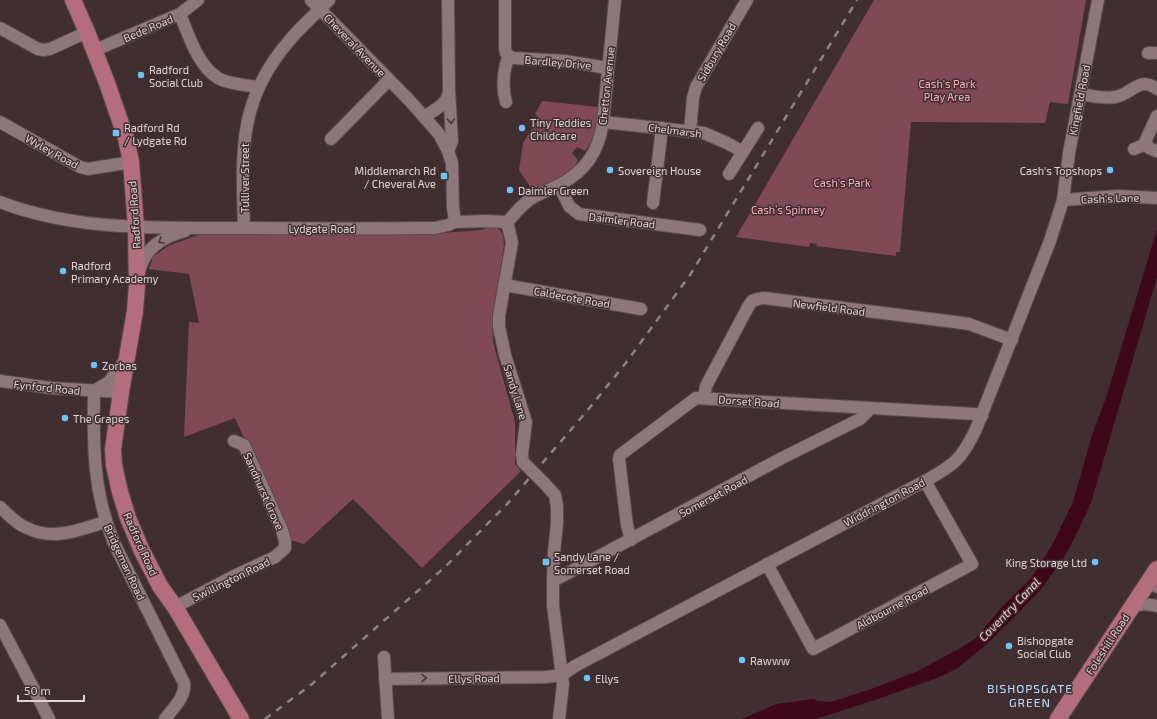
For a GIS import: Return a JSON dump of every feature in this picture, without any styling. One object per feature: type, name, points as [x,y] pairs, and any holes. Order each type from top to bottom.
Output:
[{"type":"main road","name":"Radford Road","points":[[73,0],[95,50],[119,115],[131,162],[136,227],[137,285],[135,311],[128,356],[120,392],[113,449],[114,465],[120,492],[128,518],[142,551],[160,586],[241,719]]},
{"type":"main road","name":"Foleshill Road","points":[[1058,719],[1130,608],[1155,577]]},
{"type":"street","name":"Bede Road","points":[[95,50],[180,14],[198,0]]},
{"type":"street","name":"Cheveral Avenue","points":[[311,0],[424,117],[439,134],[448,151]]},
{"type":"street","name":"Cheveral Avenue","points":[[320,9],[329,0]]},
{"type":"street","points":[[448,0],[449,90],[452,141],[448,151],[452,163],[453,207],[455,222]]},
{"type":"street","name":"Bardley Drive","points":[[505,0],[505,48],[506,53],[509,56],[519,59],[552,60],[608,68]]},
{"type":"street","name":"Chetton Avenue","points":[[507,222],[531,199],[574,176],[586,165],[594,153],[601,138],[615,0]]},
{"type":"street","name":"Sidbury Road","points":[[690,131],[693,98],[696,87],[746,0]]},
{"type":"street","name":"Kingfield Road","points":[[1063,200],[1069,153],[1098,0]]},
{"type":"street","name":"Tulliver Street","points":[[244,228],[242,161],[244,138],[248,118],[258,88],[268,69],[289,40],[320,9]]},
{"type":"street","points":[[180,14],[196,51],[218,79],[258,88]]},
{"type":"street","points":[[0,28],[38,49],[44,50],[50,49],[87,32]]},
{"type":"street","name":"Bardley Drive","points":[[506,102],[504,95],[505,69],[509,56]]},
{"type":"street","name":"Cheveral Avenue","points":[[331,139],[389,80]]},
{"type":"street","points":[[1081,94],[1113,98],[1144,84],[1149,84],[1157,89]]},
{"type":"street","points":[[424,117],[443,104],[448,98],[449,90]]},
{"type":"street","points":[[1134,148],[1151,148],[1146,138],[1157,116]]},
{"type":"street","name":"Wyley Road","points":[[0,122],[80,167],[88,169],[131,162]]},
{"type":"street","name":"Chelmarsh","points":[[603,122],[709,134],[742,152]]},
{"type":"street","points":[[653,203],[662,128]]},
{"type":"street","points":[[729,174],[758,128]]},
{"type":"street","name":"Daimler Road","points":[[559,185],[569,206],[579,214],[700,230]]},
{"type":"street","name":"Cash's Lane","points":[[1063,200],[1118,196],[1154,198]]},
{"type":"street","name":"Widdrington Road","points":[[562,675],[575,666],[925,481],[947,469],[955,462],[972,438],[982,416],[1050,242],[1063,200]]},
{"type":"street","name":"Lydgate Road","points":[[0,202],[66,221],[136,227],[435,228],[455,222],[486,220],[507,222]]},
{"type":"street","name":"Sandy Lane","points":[[507,222],[512,242],[499,316],[499,327],[504,355],[526,422],[522,454],[523,462],[555,494],[558,506],[554,552],[553,605],[563,684],[559,719]]},
{"type":"street","points":[[137,285],[141,266],[145,256],[152,247],[161,240],[176,233],[198,228]]},
{"type":"street","name":"Caldecote Road","points":[[504,286],[641,309]]},
{"type":"street","name":"Newfield Road","points":[[704,398],[706,386],[739,324],[752,301],[758,298],[969,324],[1012,340]]},
{"type":"street","name":"Fynford Road","points":[[94,391],[108,382],[128,356]]},
{"type":"street","name":"Fynford Road","points":[[0,381],[51,388],[120,392]]},
{"type":"street","name":"Bridgeman Road","points":[[94,391],[94,461],[96,479],[105,522],[184,683],[184,688],[180,699],[165,719]]},
{"type":"street","name":"Dorset Road","points":[[631,540],[618,459],[620,455],[696,398],[870,409],[968,413],[982,416]]},
{"type":"street","name":"Somerset Road","points":[[553,581],[782,458],[860,419],[870,409]]},
{"type":"street","name":"Sandhurst Grove","points":[[234,440],[244,445],[282,530],[285,548]]},
{"type":"street","name":"Aldbourne Road","points":[[767,564],[813,649],[972,564],[925,481]]},
{"type":"street","points":[[0,506],[27,529],[49,535],[77,532],[105,522]]},
{"type":"street","name":"Swillington Road","points":[[174,607],[275,557],[285,548]]},
{"type":"street","points":[[1130,608],[1141,604],[1157,606]]},
{"type":"street","points":[[0,624],[40,698],[48,719]]},
{"type":"street","points":[[384,657],[388,719]]},
{"type":"street","name":"Ellys Road","points":[[385,679],[546,677],[562,675]]},
{"type":"green space","name":"Cash's Park","points":[[874,0],[1086,0],[1068,104],[1050,102],[1045,123],[911,122],[900,252],[896,252],[896,256],[816,246],[817,244],[810,243],[809,247],[736,237]]},
{"type":"green space","points":[[542,101],[599,107],[596,130],[589,146],[585,151],[577,147],[572,153],[578,160],[575,166],[566,175],[539,190],[531,188],[519,170],[523,143],[539,118],[535,114]]},
{"type":"green space","points":[[487,228],[498,228],[503,235],[504,246],[492,317],[493,342],[515,422],[515,464],[521,471],[422,568],[353,499],[304,544],[290,540],[235,418],[184,437],[189,322],[199,323],[189,274],[149,269],[153,257],[168,246],[198,235],[441,233],[481,230]]},
{"type":"water","name":"Coventry Canal","points":[[1157,229],[1157,277],[1091,503],[1063,559],[1039,592],[988,643],[958,668],[937,678],[816,719],[742,719],[776,704],[814,699],[817,701],[831,702],[874,688],[918,671],[976,638],[1001,608],[1030,579],[1052,545],[1073,502],[1093,432],[1107,395]]},
{"type":"railway","points":[[265,719],[312,684],[446,566],[508,503],[587,411],[625,364],[690,275],[857,0]]},
{"type":"place","name":"Radford Social Club","points":[[141,75]]},
{"type":"place","name":"Tiny Teddies Childcare","points":[[522,128]]},
{"type":"place","name":"Radford Rd / Lydgate Rd","points":[[116,133]]},
{"type":"place","name":"Sovereign House","points":[[610,170]]},
{"type":"place","name":"Cash's Topshops","points":[[1110,170]]},
{"type":"place","name":"Middlemarch Rd / Cheveral Ave","points":[[444,176]]},
{"type":"place","name":"Daimler Green","points":[[510,190]]},
{"type":"place","name":"Radford Primary Academy","points":[[63,271]]},
{"type":"place","name":"Zorbas","points":[[94,365]]},
{"type":"place","name":"The Grapes","points":[[65,418]]},
{"type":"place","name":"Sandy Lane / Somerset Road","points":[[546,562]]},
{"type":"place","name":"King Storage Ltd","points":[[1095,562]]},
{"type":"place","name":"Bishopgate Social Club","points":[[1009,646]]},
{"type":"place","name":"Rawww","points":[[742,660]]},
{"type":"place","name":"Ellys","points":[[587,678]]},
{"type":"district","name":"BISHOPSGATE GREEN","points":[[1030,695]]},
{"type":"park label","name":"Cash's Park Play Area","points":[[947,89]]},
{"type":"park label","name":"Cash’s Spinney","points":[[788,209]]}]
